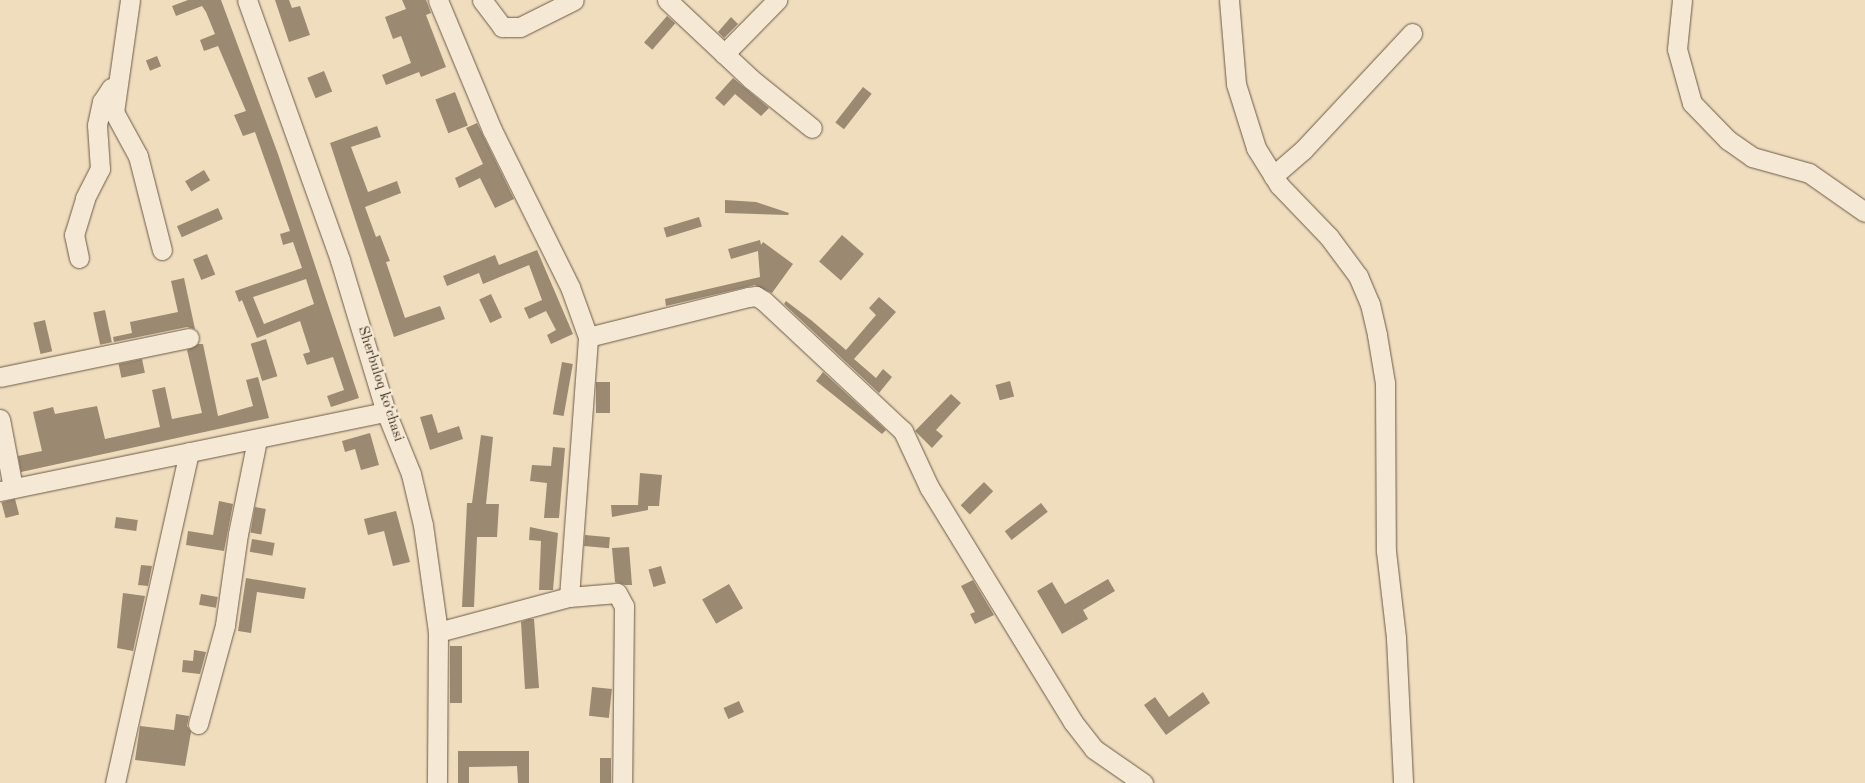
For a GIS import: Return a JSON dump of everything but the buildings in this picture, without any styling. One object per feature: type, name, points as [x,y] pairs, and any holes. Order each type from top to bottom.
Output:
[{"type":"street","points":[[130,0],[114,112],[138,156],[162,250]]},
{"type":"street","name":"Sherbuloq koʻchasi","points":[[247,0],[340,260],[386,412],[410,474],[423,525],[438,632],[437,783]]},
{"type":"street","points":[[438,0],[480,104],[570,287],[588,337],[569,597]]},
{"type":"street","points":[[482,0],[502,28],[520,27],[574,0]]},
{"type":"street","points":[[667,0],[724,54],[812,128]]},
{"type":"street","points":[[724,54],[776,0]]},
{"type":"street","points":[[1229,0],[1242,109],[1256,148],[1273,176],[1329,237],[1358,276],[1370,304],[1378,335],[1385,383],[1386,551],[1396,638],[1403,783]]},
{"type":"street","points":[[1682,0],[1677,49],[1692,103],[1728,140],[1752,157],[1809,173],[1865,212]]},
{"type":"street","points":[[1273,176],[1303,150],[1412,33]]},
{"type":"street","points":[[79,258],[74,235],[86,198],[100,169],[98,125],[102,102],[117,81]]},
{"type":"street","points":[[588,337],[748,296],[756,296],[764,301],[903,431],[929,487],[1073,722],[1094,749],[1143,783]]},
{"type":"street","points":[[0,377],[189,338]]},
{"type":"street","points":[[0,419],[7,490],[386,412]]},
{"type":"street","points":[[198,724],[225,625],[238,534],[257,440]]},
{"type":"street","points":[[115,783],[189,452]]},
{"type":"street","points":[[438,632],[569,597],[617,593],[624,606],[622,783]]}]
